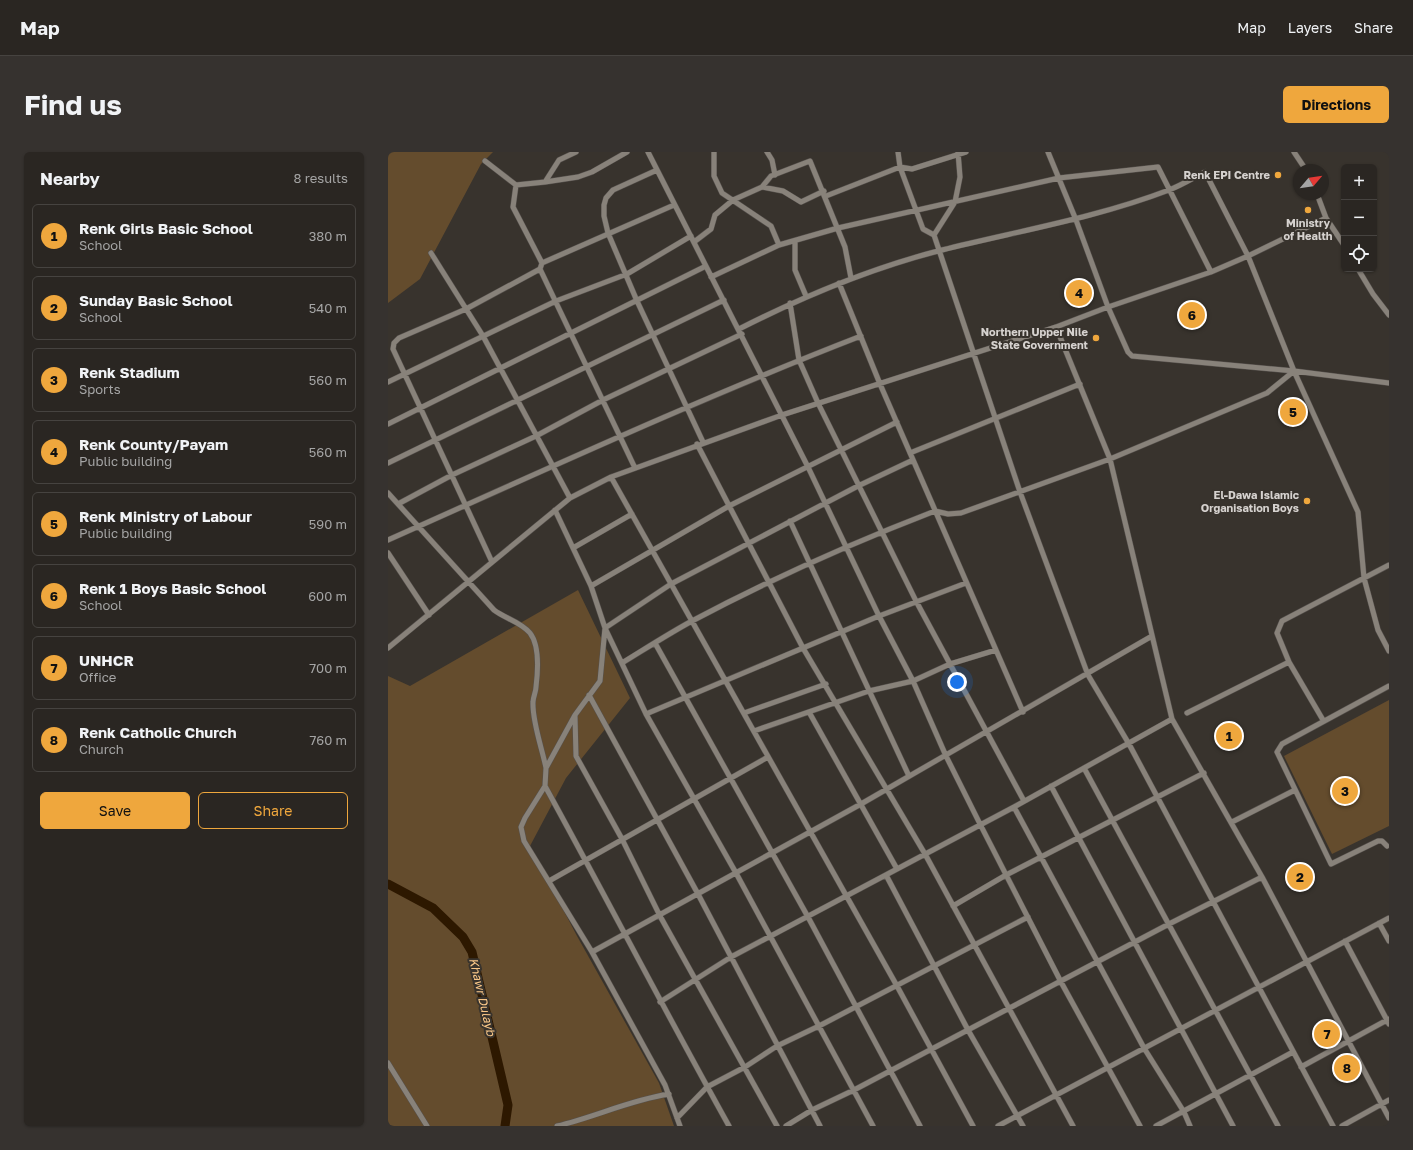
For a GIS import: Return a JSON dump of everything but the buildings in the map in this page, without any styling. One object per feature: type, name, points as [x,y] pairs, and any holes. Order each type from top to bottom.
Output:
[{"type":"street","points":[[545,182],[559,160],[576,152]]},
{"type":"street","points":[[485,161],[516,185],[578,177],[592,172],[626,152]]},
{"type":"street","points":[[648,152],[808,467],[879,616],[913,681],[946,756],[1006,876],[1107,1068],[1140,1126]]},
{"type":"street","points":[[714,152],[714,176],[722,193],[771,226],[779,245]]},
{"type":"street","points":[[767,152],[772,160],[775,175]]},
{"type":"street","points":[[898,152],[900,167],[908,193],[924,229],[934,235],[940,250],[973,354],[1020,492],[1088,675],[1129,744],[1333,1126]]},
{"type":"street","points":[[762,187],[783,191],[801,202],[900,167],[912,169],[958,153],[966,152]]},
{"type":"street","points":[[1048,152],[1076,220],[1108,307],[1128,352],[1132,356],[1294,371],[1389,383]]},
{"type":"street","points":[[1294,152],[1302,164]]},
{"type":"street","points":[[934,235],[955,202],[960,177],[958,153]]},
{"type":"street","points":[[694,242],[711,229],[715,215],[733,200],[762,187],[771,176],[810,161],[825,193],[845,247],[851,278]]},
{"type":"street","points":[[711,277],[779,245],[838,228],[1059,178],[1158,167],[1211,272]]},
{"type":"street","points":[[656,170],[613,190],[606,198],[604,205],[604,216],[608,232],[627,274],[637,301],[703,442]]},
{"type":"street","points":[[398,504],[452,475],[536,436],[603,400],[669,369],[790,303],[806,296],[851,278],[940,250],[1076,220],[1170,189],[1205,172],[1248,256],[1294,371],[1358,512],[1364,578],[1378,630],[1389,652]]},
{"type":"street","points":[[492,562],[393,349],[394,343],[399,338],[466,309],[540,269],[542,263],[513,207],[516,185]]},
{"type":"street","points":[[1319,200],[1326,218],[1341,240]]},
{"type":"street","points":[[542,263],[608,232],[674,205]]},
{"type":"street","points":[[388,648],[570,498],[611,477],[697,444],[818,403],[1056,327],[1108,307],[1211,272],[1248,256],[1326,218]]},
{"type":"street","points":[[388,382],[556,302],[627,274],[691,236]]},
{"type":"street","points":[[795,240],[795,270],[806,296]]},
{"type":"street","points":[[431,253],[483,336],[570,498]]},
{"type":"street","points":[[388,424],[706,266]]},
{"type":"street","points":[[540,269],[635,468]]},
{"type":"street","points":[[1360,272],[1373,294],[1389,315]]},
{"type":"street","points":[[840,283],[880,384],[1023,712]]},
{"type":"street","points":[[388,463],[724,300]]},
{"type":"street","points":[[790,303],[799,360],[840,450],[916,601],[1024,801]]},
{"type":"street","points":[[1056,327],[1110,459],[1172,719],[1262,877],[1389,1118]]},
{"type":"street","points":[[388,540],[687,407],[762,375],[861,336]]},
{"type":"street","points":[[622,663],[691,622],[769,582],[881,532],[935,510],[948,514],[961,513],[1110,459],[1267,393],[1294,371]]},
{"type":"street","points":[[910,453],[995,417],[1080,384]]},
{"type":"street","points":[[591,586],[651,549],[728,506],[897,422]]},
{"type":"street","points":[[697,444],[803,648],[826,684],[925,854],[1073,1126]]},
{"type":"street","points":[[605,628],[671,584],[858,486],[913,460]]},
{"type":"street","points":[[611,477],[691,622],[897,986],[973,1126]]},
{"type":"street","points":[[388,493],[494,610],[522,626],[530,633],[536,647],[536,688],[533,701],[546,768],[545,786],[525,818],[522,828],[524,841],[592,952],[665,1085],[680,1126]]},
{"type":"street","points":[[555,510],[591,586],[605,628],[646,714],[736,873],[873,1126]]},
{"type":"street","points":[[573,548],[632,514]]},
{"type":"street","points":[[790,522],[809,564],[843,631],[869,691],[910,776]]},
{"type":"street","points":[[388,553],[429,615]]},
{"type":"street","points":[[1323,720],[1289,662],[1277,633],[1282,621],[1389,565]]},
{"type":"street","points":[[646,714],[879,616],[966,583]]},
{"type":"street","points":[[546,768],[575,716],[600,681],[605,628]]},
{"type":"street","points":[[592,952],[660,916],[861,804],[1088,675],[1152,636]]},
{"type":"street","points":[[655,643],[773,853],[920,1126]]},
{"type":"street","points":[[754,731],[869,691],[913,681],[950,664],[996,650]]},
{"type":"street","points":[[1187,713],[1289,662]]},
{"type":"street","points":[[744,714],[826,684]]},
{"type":"street","points":[[1388,847],[1382,841],[1378,841],[1331,864],[1277,752],[1282,744],[1323,720],[1389,686]]},
{"type":"street","points":[[589,695],[698,894],[820,1126]]},
{"type":"street","points":[[809,712],[897,869]]},
{"type":"street","points":[[575,716],[576,756],[622,839],[660,916],[777,1126]]},
{"type":"street","points":[[660,1002],[731,957],[1014,807],[1172,719]]},
{"type":"street","points":[[549,881],[768,757]]},
{"type":"street","points":[[1084,768],[1278,1126]]},
{"type":"street","points":[[953,906],[1006,876],[1204,773]]},
{"type":"street","points":[[545,786],[627,934],[660,1002],[729,1126]]},
{"type":"street","points":[[1051,786],[1233,1126]]},
{"type":"street","points":[[1232,822],[1295,790]]},
{"type":"street","points":[[1014,807],[1144,1048],[1184,1112],[1190,1126]]},
{"type":"street","points":[[886,875],[968,1030],[1023,1126]]},
{"type":"street","points":[[786,1126],[812,1110],[891,1071],[1169,924],[1262,877]]},
{"type":"street","points":[[677,1118],[707,1087],[745,1067],[778,1046],[820,1026],[1028,917]]},
{"type":"street","points":[[998,1126],[1389,918]]},
{"type":"street","points":[[1379,922],[1389,941]]},
{"type":"street","points":[[1301,1067],[1349,1040],[1388,1021],[1345,941]]},
{"type":"street","points":[[1156,1126],[1293,1052]]},
{"type":"street","points":[[388,1063],[427,1126]]},
{"type":"street","points":[[557,1126],[583,1120],[650,1097],[669,1094]]},
{"type":"street","points":[[1342,1126],[1389,1100]]},
{"type":"shaded area","points":[[388,152],[493,152],[481,164],[420,279],[388,303]]},
{"type":"shaded area","points":[[578,590],[630,698],[566,778],[530,846],[577,936],[659,1083],[674,1126],[388,1126],[388,676],[410,686]]},
{"type":"shaded area","points":[[1389,700],[1389,826],[1332,854],[1284,756]]},
{"type":"waterway","name":"Khawr Dulayb","points":[[388,884],[433,908],[463,937],[472,952],[508,1105],[505,1126]]},
{"type":"place","name":"Renk EPI Centre","points":[[1278,175]]},
{"type":"place","name":"Ministry of Health","points":[[1308,210]]},
{"type":"place","name":"Renk County/Payam","points":[[1079,293]]},
{"type":"place","name":"Renk 1 Boys Basic School","points":[[1192,315]]},
{"type":"place","name":"Northern Upper Nile State Government","points":[[1096,338]]},
{"type":"place","name":"Renk Ministry of Labour","points":[[1293,412]]},
{"type":"place","name":"El-Dawa Islamic Organisation Boys","points":[[1307,501]]},
{"type":"place","name":"Renk Girls Basic School","points":[[1229,736]]},
{"type":"place","name":"Renk Stadium","points":[[1345,791]]},
{"type":"place","name":"Sunday Basic School","points":[[1300,877]]},
{"type":"place","name":"UNHCR","points":[[1327,1034]]},
{"type":"place","name":"Renk Catholic Church","points":[[1347,1068]]}]
